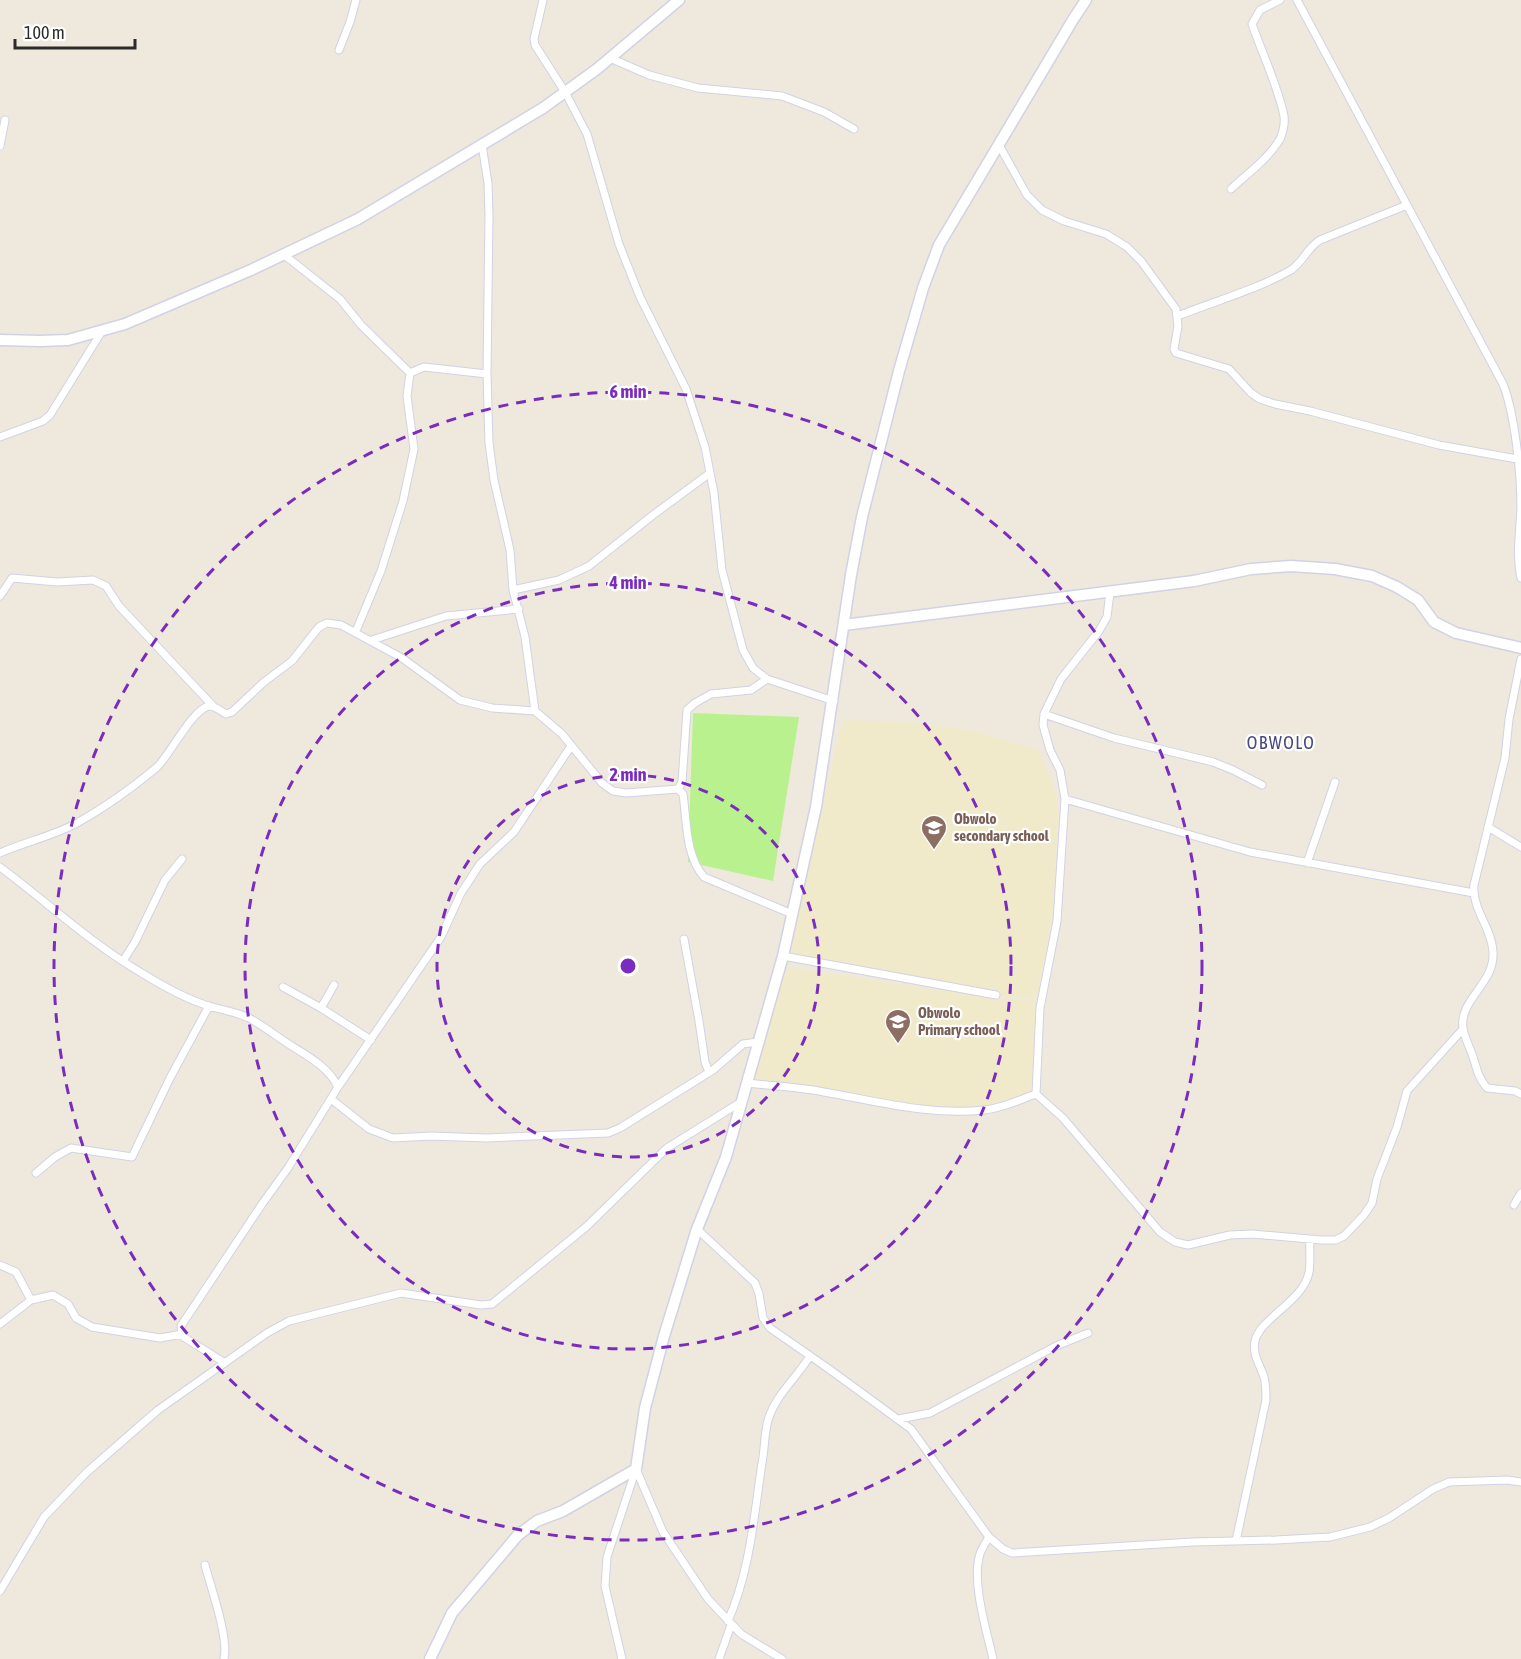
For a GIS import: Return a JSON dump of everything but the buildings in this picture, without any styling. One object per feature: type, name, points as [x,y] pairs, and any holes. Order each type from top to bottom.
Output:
[{"type":"street","points":[[339,50],[356,0]]},
{"type":"street","points":[[543,0],[534,39],[535,45],[565,92],[587,134],[618,244],[640,297],[686,389],[705,447],[714,493],[725,589],[743,650],[753,668],[766,679],[834,701]]},
{"type":"street","points":[[0,340],[68,340],[124,324],[358,219],[543,108],[610,58],[679,0]]},
{"type":"street","points":[[622,1659],[605,1586],[608,1557],[636,1469],[645,1408],[664,1336],[697,1229],[726,1157],[783,956],[816,807],[862,517],[899,371],[923,288],[939,246],[1086,0]]},
{"type":"street","points":[[1231,189],[1269,153],[1279,140],[1284,128],[1284,117],[1252,24],[1260,10],[1280,0]]},
{"type":"street","points":[[1297,0],[1503,384],[1510,402],[1521,497],[1518,557],[1521,578]]},
{"type":"street","points":[[610,58],[649,75],[698,88],[782,96],[824,112],[854,129]]},
{"type":"street","points":[[0,146],[5,120]]},
{"type":"street","points":[[482,145],[488,183],[489,215],[487,374],[489,442],[494,480],[510,550],[513,590],[525,637],[535,711]]},
{"type":"street","points":[[999,145],[1027,195],[1042,210],[1064,221],[1106,234],[1127,247],[1141,261],[1176,309],[1178,316],[1174,350],[1176,353],[1229,369],[1251,393],[1260,399],[1409,438],[1517,459]]},
{"type":"street","points":[[1178,316],[1271,279],[1297,265],[1320,240],[1407,205]]},
{"type":"street","points":[[284,254],[340,299],[361,325],[410,373]]},
{"type":"street","points":[[0,437],[43,421],[50,415],[102,331]]},
{"type":"street","points":[[410,373],[424,367],[487,374]]},
{"type":"street","points":[[356,631],[381,571],[403,501],[414,449],[407,396],[410,373]]},
{"type":"street","points":[[1513,424],[1521,422]]},
{"type":"street","points":[[513,590],[559,580],[589,566],[652,515],[710,473]]},
{"type":"street","points":[[844,625],[1194,581],[1251,569],[1291,566],[1335,569],[1372,576],[1397,587],[1418,600],[1434,622],[1456,633],[1521,648]]},
{"type":"street","points":[[0,596],[12,578],[57,582],[93,580],[106,586],[119,606],[213,706],[225,714],[232,712],[264,682],[292,661],[319,627],[327,623],[356,631],[402,658],[460,700],[492,708],[535,711],[562,734],[602,783],[613,791],[626,793],[678,789],[683,794],[691,858],[704,877],[792,914]]},
{"type":"street","points":[[1036,1094],[1040,1008],[1057,921],[1065,799],[1060,770],[1050,750],[1043,725],[1044,714],[1061,679],[1099,632],[1107,617],[1110,592]]},
{"type":"street","points":[[372,640],[446,616],[519,609]]},
{"type":"street","points":[[1521,659],[1509,718],[1505,758],[1474,893],[1491,940],[1492,966],[1488,978],[1468,1005],[1463,1017],[1463,1029],[1479,1078],[1487,1088],[1521,1094]]},
{"type":"street","points":[[678,789],[682,782],[687,710],[711,694],[751,690],[766,679]]},
{"type":"street","points":[[0,853],[75,824],[105,805],[158,766],[195,717],[207,706],[213,706]]},
{"type":"street","points":[[1044,714],[1114,738],[1213,762],[1262,785]]},
{"type":"street","points":[[182,1334],[182,1326],[288,1168],[338,1087],[441,937],[461,893],[480,864],[514,832],[572,746]]},
{"type":"street","points":[[1307,863],[1335,782]]},
{"type":"street","points":[[1065,799],[1250,852],[1474,893]]},
{"type":"street","points":[[1488,827],[1521,847]]},
{"type":"street","points":[[123,960],[135,942],[165,880],[182,859]]},
{"type":"street","points":[[0,867],[44,899],[76,929],[123,960],[179,994],[249,1018],[303,1053],[333,1076],[338,1087]]},
{"type":"street","points":[[684,939],[705,1062],[709,1072]]},
{"type":"street","points":[[783,956],[996,995]]},
{"type":"street","points":[[321,1008],[334,985]]},
{"type":"street","points":[[283,987],[321,1008],[371,1041]]},
{"type":"street","points":[[36,1173],[55,1157],[71,1148],[132,1157],[170,1078],[209,1006]]},
{"type":"street","points":[[1036,1094],[1063,1118],[1160,1232],[1175,1242],[1188,1245],[1230,1235],[1252,1234],[1336,1240],[1344,1236],[1372,1203],[1377,1179],[1397,1127],[1407,1091],[1463,1029]]},
{"type":"street","points":[[331,1099],[369,1130],[393,1138],[431,1136],[486,1138],[608,1133],[620,1128],[709,1072],[743,1044],[758,1042]]},
{"type":"street","points":[[747,1083],[813,1090],[907,1108],[964,1112],[1016,1103],[1036,1094]]},
{"type":"street","points":[[0,1591],[44,1517],[87,1472],[158,1410],[267,1333],[289,1321],[401,1293],[481,1305],[492,1304],[586,1227],[667,1148],[741,1102]]},
{"type":"street","points":[[1514,1204],[1521,1193]]},
{"type":"street","points":[[697,1229],[754,1284],[759,1293],[763,1318],[770,1328],[911,1429],[989,1537],[1003,1550],[1025,1553],[1114,1546],[1330,1537],[1379,1523],[1433,1489],[1449,1482],[1506,1480],[1521,1482]]},
{"type":"street","points":[[1236,1541],[1266,1400],[1265,1379],[1255,1352],[1255,1339],[1303,1286],[1309,1273],[1310,1239]]},
{"type":"street","points":[[0,1265],[16,1272],[31,1300]]},
{"type":"street","points":[[0,1324],[31,1300],[53,1295],[68,1304],[76,1318],[92,1327],[160,1338],[182,1334],[225,1363]]},
{"type":"street","points":[[899,1419],[930,1413],[1056,1346],[1088,1333]]},
{"type":"street","points":[[719,1659],[744,1574],[753,1530],[768,1419],[779,1397],[810,1356]]},
{"type":"street","points":[[636,1469],[663,1532],[708,1599],[741,1634],[782,1659]]},
{"type":"street","points":[[430,1659],[452,1613],[518,1535],[537,1521],[563,1511],[636,1469]]},
{"type":"street","points":[[989,1537],[980,1555],[978,1573],[981,1603],[993,1659]]},
{"type":"street","points":[[205,1565],[221,1628],[225,1648],[224,1659]]},
{"type":"shaded area","name":"Obwolo secondary school","points":[[843,720],[915,723],[973,731],[1038,750],[1058,799],[1054,903],[1038,997],[1004,997],[787,954]]},
{"type":"shaded area","name":"Obwolo Primary school","points":[[785,967],[1004,999],[1035,999],[1037,1008],[1033,1092],[1018,1100],[989,1107],[965,1109],[908,1106],[750,1082]]},
{"type":"green space","points":[[693,713],[799,717],[773,881],[688,862]]},
{"type":"place","name":"Obwolo secondary school","points":[[934,851]]},
{"type":"place","name":"Obwolo Primary school","points":[[898,1045]]},
{"type":"district","name":"OBWOLO","points":[[1281,743]]}]
